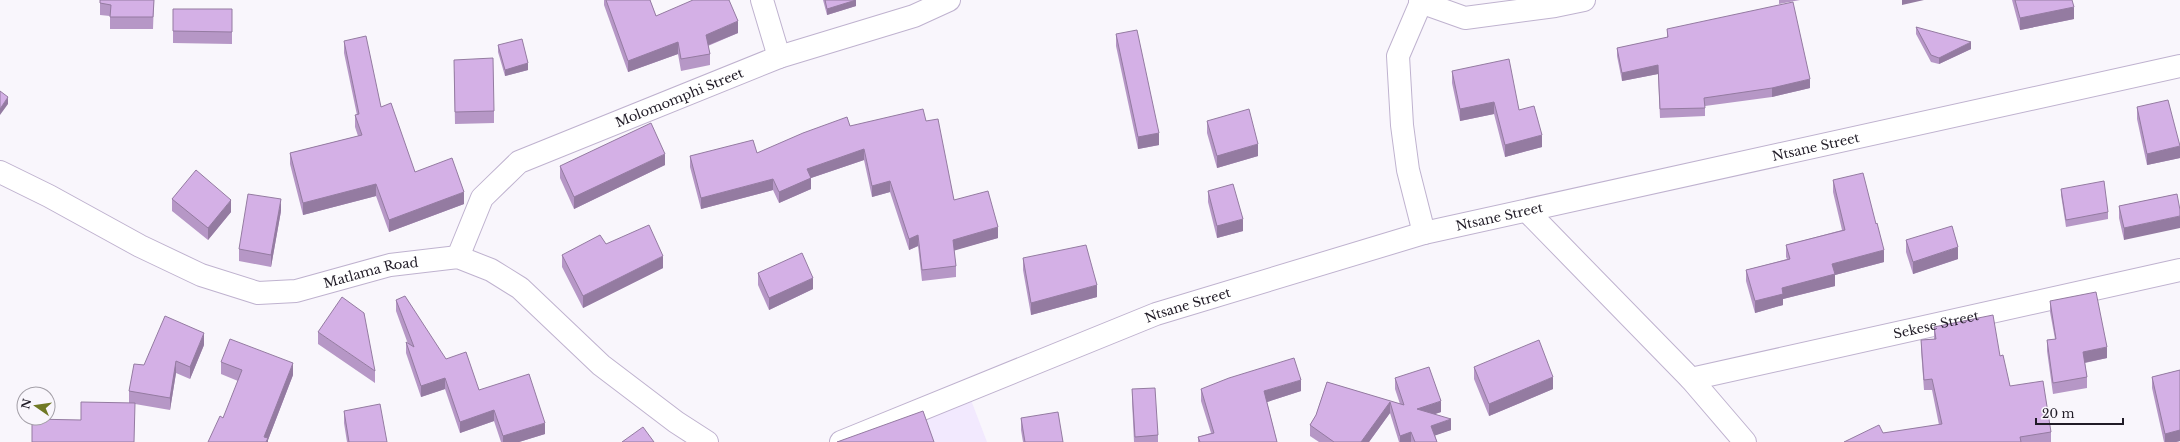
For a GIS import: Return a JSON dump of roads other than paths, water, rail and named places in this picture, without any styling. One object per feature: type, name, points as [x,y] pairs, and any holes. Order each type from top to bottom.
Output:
[{"type":"street","points":[[762,0],[779,57]]},
{"type":"street","name":"Molomomphi Street","points":[[458,256],[482,198],[519,162],[779,57],[914,16],[949,0]]},
{"type":"street","points":[[1424,233],[1408,170],[1402,125],[1398,56],[1421,1],[1465,18],[1554,6],[1584,0]]},
{"type":"street","name":"Ntsane Street","points":[[841,442],[1156,314],[1424,233],[2180,66]]},
{"type":"street","name":"Matlama Road","points":[[0,172],[49,196],[140,246],[201,275],[258,293],[296,291],[390,265],[458,256]]},
{"type":"street","points":[[1527,211],[1691,379],[1745,442]]},
{"type":"street","points":[[458,256],[491,270],[520,288],[601,365],[676,422],[707,442]]},
{"type":"street","name":"Sekese Street","points":[[1691,379],[2180,270]]}]
